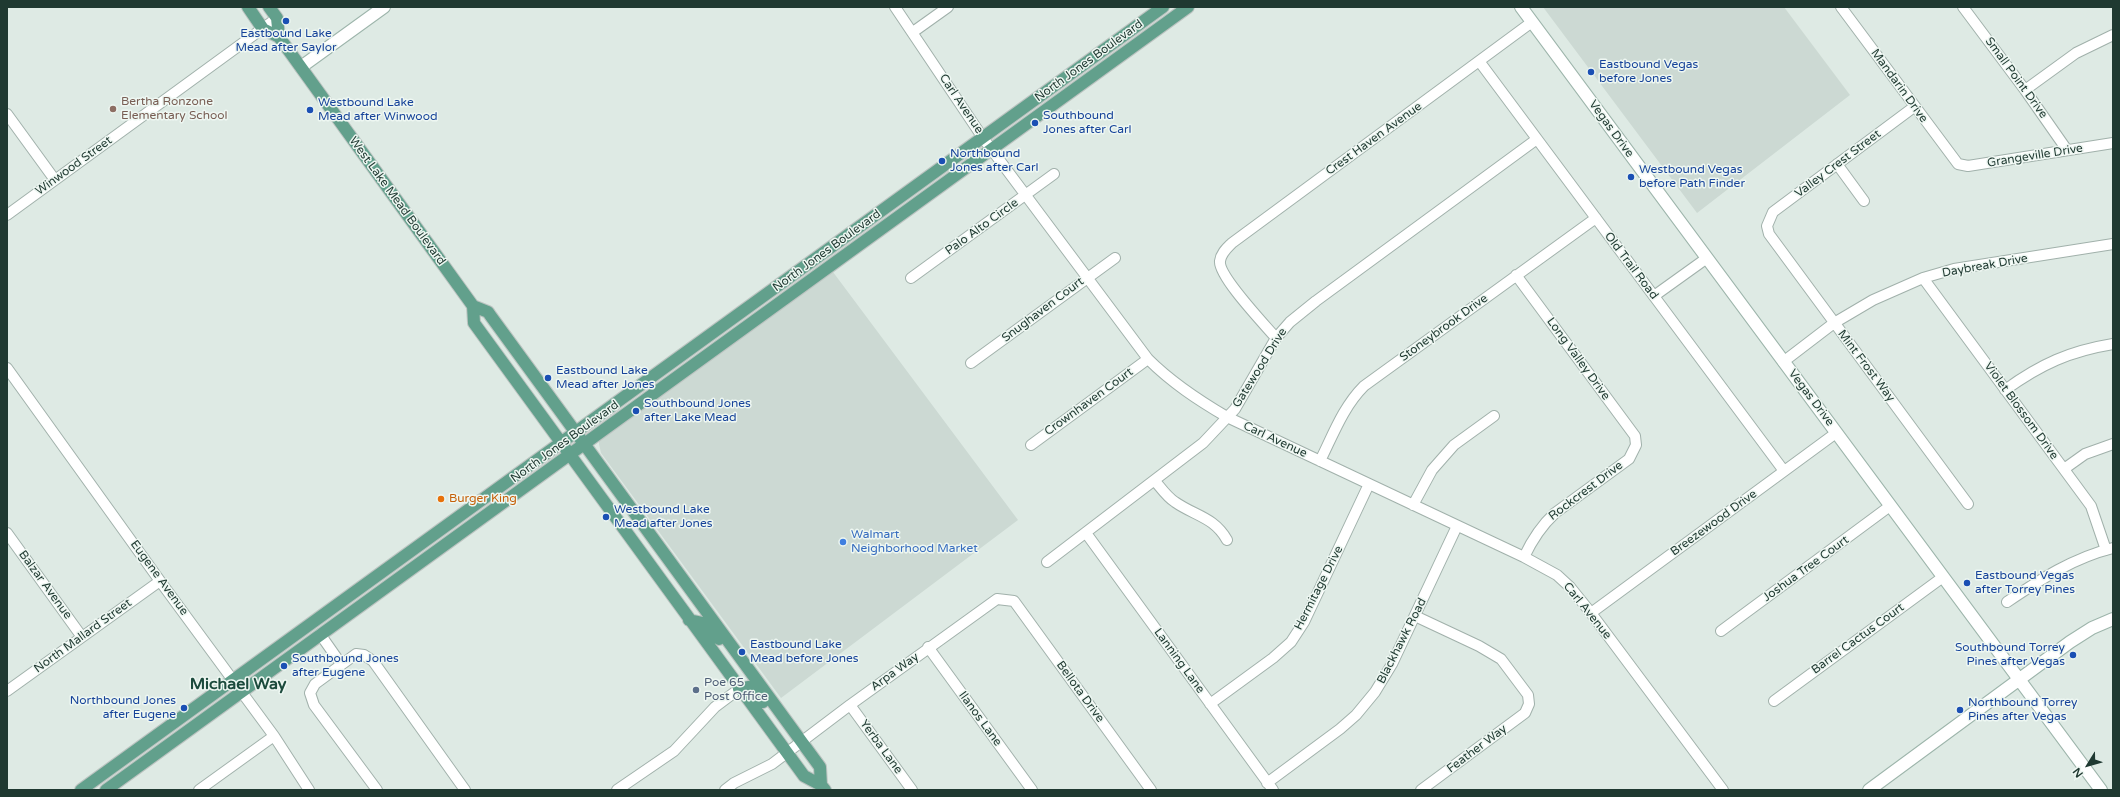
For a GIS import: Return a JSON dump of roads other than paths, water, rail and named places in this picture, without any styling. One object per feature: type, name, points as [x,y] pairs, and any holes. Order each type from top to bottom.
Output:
[{"type":"main road","name":"West Lake Mead Boulevard","points":[[248,7],[263,29],[279,37],[301,67],[473,306],[474,323],[739,689],[804,776],[823,788]]},
{"type":"main road","points":[[269,7],[277,18],[279,37]]},
{"type":"main road","points":[[301,67],[384,7]]},
{"type":"main road","name":"North Jones Boulevard","points":[[81,790],[365,584],[562,444],[1164,7]]},
{"type":"main road","name":"North Jones Boulevard","points":[[106,790],[1188,7]]},
{"type":"main road","name":"Vegas Drive","points":[[1521,7],[2101,790]]},
{"type":"main road","points":[[777,304],[788,288],[813,269],[820,256]]},
{"type":"main road","points":[[740,331],[746,321],[775,297],[778,286]]},
{"type":"main road","name":"West Lake Mead Boulevard","points":[[473,306],[488,312],[782,714],[820,767],[823,788]]},
{"type":"main road","points":[[650,565],[664,574],[689,604],[704,609]]},
{"type":"main road","points":[[365,584],[373,597]]},
{"type":"main road","points":[[1869,790],[2070,642],[2092,628],[2113,619]]},
{"type":"main road","points":[[689,620],[703,623],[714,635],[734,650]]},
{"type":"main road","points":[[739,689],[749,687],[754,690],[768,708],[782,714]]},
{"type":"street","name":"Carl Avenue","points":[[895,7],[983,138],[1086,278],[1148,359],[1168,380],[1189,395],[1227,417],[1414,505],[1557,575],[1570,587],[1592,613],[1723,790]]},
{"type":"street","points":[[913,32],[948,7]]},
{"type":"street","name":"Mandarin Drive","points":[[1841,7],[1914,107],[1958,164]]},
{"type":"street","name":"Small Point Drive","points":[[1966,8],[2067,150]]},
{"type":"street","name":"Winwood Street","points":[[7,215],[277,18]]},
{"type":"street","name":"Crest Haven Avenue","points":[[1276,338],[1227,280],[1220,267],[1220,260],[1223,253],[1232,243],[1532,22]]},
{"type":"street","points":[[2025,90],[2076,53],[2113,35]]},
{"type":"street","name":"Old Trail Road","points":[[1480,61],[1784,471]]},
{"type":"street","name":"Valley Crest Street","points":[[1767,226],[1773,212],[1914,107]]},
{"type":"street","points":[[7,114],[55,180]]},
{"type":"street","name":"Gatewood Drive","points":[[1047,562],[1203,443],[1235,409],[1276,338],[1290,322],[1316,301],[1538,139]]},
{"type":"street","name":"Grangeville Drive","points":[[1958,164],[1968,166],[2113,143]]},
{"type":"street","points":[[1836,164],[1864,201]]},
{"type":"street","name":"Palo Alto Circle","points":[[911,278],[1054,174]]},
{"type":"street","name":"Stoneybrook Drive","points":[[1320,461],[1343,413],[1353,398],[1364,386],[1596,218]]},
{"type":"street","name":"Mint Frost Way","points":[[1767,226],[1769,234],[1968,504]]},
{"type":"street","name":"Daybreak Drive","points":[[1784,362],[1834,323],[1873,300],[1923,278],[1954,269],[2113,244]]},
{"type":"street","name":"Snughaven Court","points":[[972,363],[1115,258]]},
{"type":"street","points":[[1654,296],[1707,258]]},
{"type":"street","name":"Long Valley Drive","points":[[1516,275],[1635,436],[1636,445]]},
{"type":"street","name":"Violet Blossom Drive","points":[[1923,278],[2091,506],[2110,549]]},
{"type":"street","points":[[2005,390],[2048,362],[2071,353],[2113,344]]},
{"type":"street","name":"Crownhaven Court","points":[[1031,445],[1148,359]]},
{"type":"street","name":"Eugene Avenue","points":[[7,368],[160,581],[274,736],[309,790]]},
{"type":"street","points":[[1414,505],[1432,470],[1454,445],[1494,416]]},
{"type":"street","name":"Breezewood Drive","points":[[1592,613],[1836,432]]},
{"type":"street","points":[[2064,470],[2085,454],[2113,444]]},
{"type":"street","name":"Rockcrest Drive","points":[[1524,558],[1533,539],[1544,523],[1555,513],[1628,459],[1636,445]]},
{"type":"street","points":[[1155,481],[1174,502],[1202,515],[1220,528],[1227,540]]},
{"type":"street","name":"Hermitage Drive","points":[[1210,704],[1273,658],[1291,642],[1304,622],[1369,484]]},
{"type":"street","name":"Joshua Tree Court","points":[[1721,631],[1890,506]]},
{"type":"street","name":"Blackhawk Road","points":[[1270,786],[1356,715],[1379,686],[1392,664],[1457,526]]},
{"type":"street","name":"Balzar Avenue","points":[[7,533],[82,636]]},
{"type":"street","name":"Lanning Lane","points":[[1086,533],[1270,786]]},
{"type":"street","points":[[2007,602],[2052,572],[2073,562],[2110,549]]},
{"type":"street","name":"Barrel Cactus Court","points":[[1774,701],[1943,577]]},
{"type":"street","name":"North Mallard Street","points":[[7,691],[160,581]]},
{"type":"street","name":"Arpa Way","points":[[725,790],[734,783],[772,764],[928,647],[997,599],[1006,599]]},
{"type":"street","name":"Bellota Drive","points":[[1006,599],[1014,601],[1151,790]]},
{"type":"street","name":"Feather Way","points":[[1415,616],[1479,646],[1501,659],[1528,695],[1529,704],[1525,713],[1421,790]]},
{"type":"street","points":[[320,634],[341,664]]},
{"type":"street","name":"Ilanos Lane","points":[[928,647],[1032,790]]},
{"type":"street","points":[[377,790],[314,705],[310,693],[315,684],[356,654],[364,655],[374,661],[465,790]]},
{"type":"street","points":[[617,790],[631,786],[674,751],[714,707],[739,689]]},
{"type":"street","name":"Yerba Lane","points":[[850,705],[912,790]]},
{"type":"street","points":[[199,790],[274,736]]},
{"type":"place","name":"Eastbound Lake Mead after Saylor","points":[[286,21]]},
{"type":"place","name":"Eastbound Vegas before Jones","points":[[1591,72]]},
{"type":"place","name":"Bertha Ronzone Elementary School","points":[[113,109]]},
{"type":"place","name":"Westbound Lake Mead after Winwood","points":[[310,110]]},
{"type":"place","name":"Southbound Jones after Carl","points":[[1035,123]]},
{"type":"place","name":"Northbound Jones after Carl","points":[[942,161]]},
{"type":"place","name":"Westbound Vegas before Path Finder","points":[[1631,177]]},
{"type":"place","name":"Eastbound Lake Mead after Jones","points":[[548,378]]},
{"type":"place","name":"Southbound Jones after Lake Mead","points":[[636,411]]},
{"type":"place","name":"Burger King","points":[[441,499]]},
{"type":"place","name":"Westbound Lake Mead after Jones","points":[[606,517]]},
{"type":"place","name":"Walmart Neighborhood Market","points":[[843,542]]},
{"type":"place","name":"Eastbound Vegas after Torrey Pines","points":[[1967,583]]},
{"type":"place","name":"Eastbound Lake Mead before Jones","points":[[742,652]]},
{"type":"place","name":"Southbound Torrey Pines after Vegas","points":[[2073,655]]},
{"type":"place","name":"Southbound Jones after Eugene","points":[[284,666]]},
{"type":"place","name":"Poe 65 Post Office","points":[[696,690]]},
{"type":"place","name":"Northbound Jones after Eugene","points":[[184,708]]},
{"type":"place","name":"Northbound Torrey Pines after Vegas","points":[[1960,710]]},
{"type":"district","name":"Michael Way","points":[[238,685]]}]
